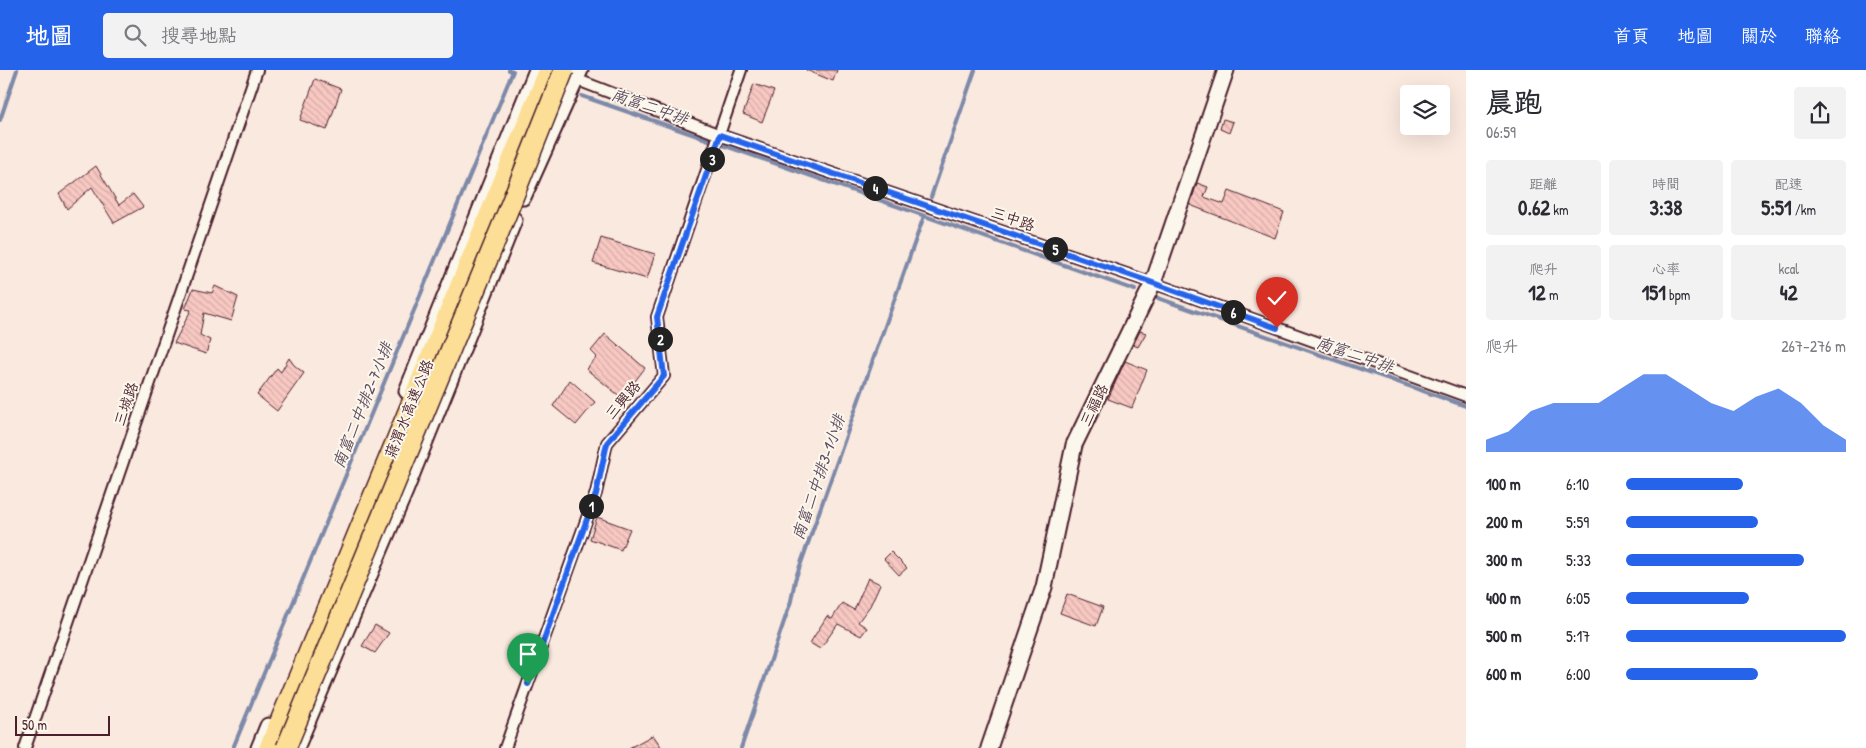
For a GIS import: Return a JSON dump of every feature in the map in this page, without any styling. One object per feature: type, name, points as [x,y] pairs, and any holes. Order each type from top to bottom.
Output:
[{"type":"highway","name":"蔣渭水高速公路","points":[[269,748],[550,70]]},
{"type":"highway","name":"蔣渭水高速公路","points":[[286,748],[482,275],[573,73]]},
{"type":"main road","points":[[259,748],[333,573],[537,70]]},
{"type":"main road","name":"三福路","points":[[989,748],[1044,587],[1074,445],[1153,283],[1226,70]]},
{"type":"main road","points":[[296,748],[405,491],[573,73]]},
{"type":"street","name":"三城路","points":[[25,748],[257,70]]},
{"type":"street","name":"三中路","points":[[550,70],[573,73],[720,135],[1153,283],[1465,393]]},
{"type":"street","name":"三興路","points":[[505,748],[596,494],[607,443],[664,376],[657,317],[741,70]]},
{"type":"building","points":[[806,70],[837,70],[833,81]]},
{"type":"building","points":[[315,79],[341,89],[327,130],[300,120]]},
{"type":"building","points":[[754,84],[774,91],[762,122],[743,114]]},
{"type":"building","points":[[1223,119],[1233,122],[1229,133],[1220,129]]},
{"type":"building","points":[[96,166],[119,205],[133,194],[143,207],[114,223],[92,187],[67,209],[59,194]]},
{"type":"building","points":[[1197,183],[1208,187],[1204,197],[1224,204],[1229,191],[1284,212],[1275,238],[1190,205]]},
{"type":"building","points":[[601,238],[655,254],[647,279],[593,263]]},
{"type":"building","points":[[215,286],[238,297],[231,321],[204,313],[200,335],[210,340],[206,354],[174,343],[191,310],[185,309],[193,289],[212,293]]},
{"type":"building","points":[[1140,331],[1146,333],[1138,347],[1133,345]]},
{"type":"building","points":[[605,334],[645,368],[622,398],[586,369],[597,357],[591,351]]},
{"type":"building","points":[[289,358],[304,373],[277,411],[257,395],[277,368],[281,372]]},
{"type":"building","points":[[1125,361],[1147,370],[1132,408],[1108,399]]},
{"type":"building","points":[[570,380],[595,402],[576,425],[553,406]]},
{"type":"building","points":[[597,517],[630,529],[621,550],[590,539]]},
{"type":"building","points":[[891,552],[907,568],[899,575],[884,559]]},
{"type":"building","points":[[868,578],[880,584],[870,606],[858,622],[867,628],[861,636],[838,624],[820,649],[810,643],[827,616],[832,619],[842,603],[854,610]]},
{"type":"building","points":[[1067,594],[1103,607],[1096,626],[1060,613]]},
{"type":"building","points":[[375,625],[389,633],[375,653],[362,646]]},
{"type":"building","points":[[653,735],[662,748],[629,748]]},
{"type":"waterway","points":[[0,120],[17,70]]},
{"type":"waterway","name":"南富二中排2-7小排","points":[[233,748],[513,71],[509,70]]},
{"type":"waterway","points":[[931,197],[975,70]]},
{"type":"waterway","name":"南富二中排","points":[[582,96],[709,140]]},
{"type":"waterway","name":"南富二中排","points":[[720,144],[1135,290]]},
{"type":"waterway","name":"南富二中排3-1小排","points":[[741,748],[791,601],[795,580],[924,216]]},
{"type":"waterway","name":"南富二中排","points":[[1152,296],[1466,406]]},
{"type":"route","points":[[528,684],[596,494],[602,458],[607,443],[664,376],[657,317],[720,135],[1153,283],[1277,328]]}]
